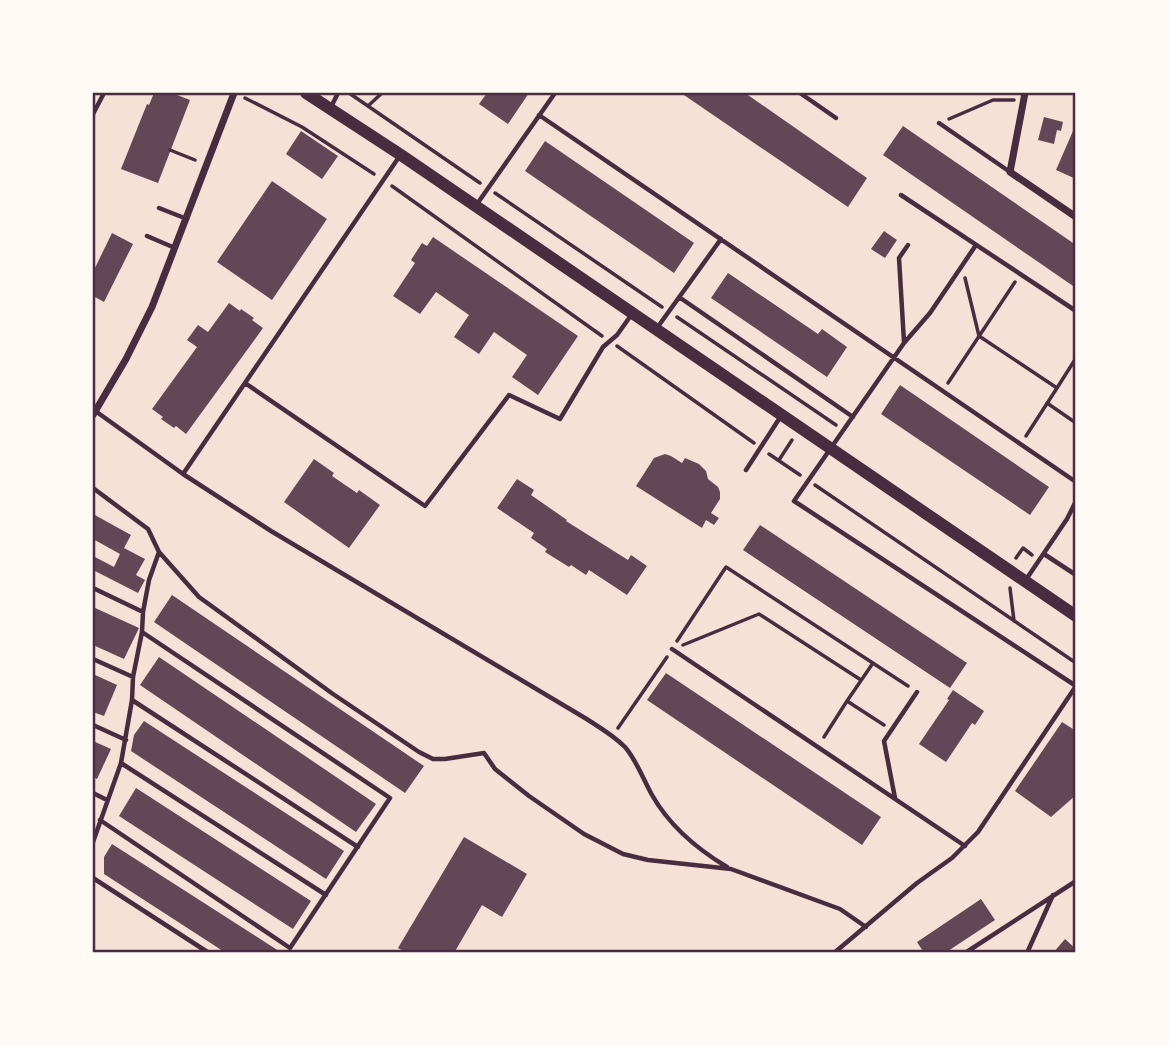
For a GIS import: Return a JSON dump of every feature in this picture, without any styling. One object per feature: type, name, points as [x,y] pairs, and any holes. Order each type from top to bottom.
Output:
[{"type":"street","points":[[94,412],[126,359],[152,307],[234,93]]},
{"type":"street","points":[[306,93],[401,155],[1076,617]]},
{"type":"street","points":[[1024,96],[1010,172],[1076,217]]},
{"type":"lane","points":[[93,114],[104,93]]},
{"type":"lane","points":[[330,108],[338,93]]},
{"type":"lane","points":[[475,206],[555,93]]},
{"type":"lane","points":[[800,93],[836,118]]},
{"type":"lane","points":[[539,115],[1076,482]]},
{"type":"lane","points":[[939,123],[1010,172]]},
{"type":"lane","points":[[183,474],[401,155]]},
{"type":"lane","points":[[901,195],[1076,311]]},
{"type":"lane","points":[[159,208],[187,219]]},
{"type":"lane","points":[[147,236],[176,248]]},
{"type":"lane","points":[[656,329],[721,239]]},
{"type":"lane","points":[[834,953],[917,883],[952,858],[978,832],[1076,686],[794,501],[904,343],[930,313],[976,244]]},
{"type":"lane","points":[[904,343],[899,258],[908,245]]},
{"type":"lane","points":[[679,297],[853,416]]},
{"type":"lane","points":[[245,383],[425,506],[509,395],[560,419],[603,347],[617,335],[632,313]]},
{"type":"lane","points":[[94,412],[271,531],[613,736],[631,756],[663,812],[680,831],[713,859],[730,869],[840,909],[866,926]]},
{"type":"lane","points":[[746,470],[781,415]]},
{"type":"lane","points":[[93,488],[148,529],[159,552],[198,597],[419,752],[433,759],[484,754],[495,769],[519,789],[584,834],[623,854],[648,860],[730,869]]},
{"type":"lane","points":[[1025,582],[1068,519],[1076,501]]},
{"type":"lane","points":[[93,842],[121,763],[143,612],[149,580],[159,552]]},
{"type":"lane","points":[[1044,554],[1076,575]]},
{"type":"lane","points":[[93,588],[143,612]]},
{"type":"lane","points":[[100,820],[290,948],[390,798],[142,632]]},
{"type":"lane","points":[[672,649],[965,846]]},
{"type":"lane","points":[[93,659],[133,677]]},
{"type":"lane","points":[[895,799],[884,741],[917,692]]},
{"type":"lane","points":[[132,700],[358,847]]},
{"type":"lane","points":[[93,725],[125,740]]},
{"type":"lane","points":[[121,763],[326,895]]},
{"type":"lane","points":[[93,793],[107,800]]},
{"type":"lane","points":[[93,878],[208,953]]},
{"type":"lane","points":[[965,953],[1076,881]]},
{"type":"lane","points":[[1027,953],[1054,894]]},
{"type":"path","points":[[234,93],[302,127],[383,180],[808,481],[1076,663]]},
{"type":"path","points":[[349,93],[843,430]]},
{"type":"path","points":[[369,106],[382,93]]},
{"type":"path","points":[[939,123],[993,100],[1024,96]]},
{"type":"path","points":[[170,150],[207,165]]},
{"type":"path","points":[[961,266],[979,336],[1057,388]]},
{"type":"path","points":[[943,391],[1021,274]]},
{"type":"path","points":[[1021,444],[1076,358]]},
{"type":"path","points":[[1046,404],[1076,423]]},
{"type":"path","points":[[613,736],[726,567],[917,692]]},
{"type":"path","points":[[672,649],[759,614],[861,680]]},
{"type":"path","points":[[817,747],[873,663]]},
{"type":"path","points":[[847,701],[891,730]]},
{"type":"building","points":[[154,93],[172,93],[190,100],[158,183],[121,169]]},
{"type":"building","points":[[487,93],[529,93],[508,124],[479,104]]},
{"type":"building","points":[[681,93],[745,93],[867,178],[848,207]]},
{"type":"building","points":[[1044,117],[1063,122],[1061,131],[1057,130],[1054,144],[1038,140]]},
{"type":"building","points":[[1076,124],[1076,179],[1056,170]]},
{"type":"building","points":[[903,126],[1076,245],[1076,288],[883,155]]},
{"type":"building","points":[[301,131],[338,156],[322,179],[286,154]]},
{"type":"building","points":[[545,141],[694,243],[674,273],[525,171]]},
{"type":"building","points":[[272,181],[327,219],[272,300],[217,262]]},
{"type":"building","points":[[884,231],[897,240],[885,258],[871,249]]},
{"type":"building","points":[[112,233],[133,244],[104,302],[93,296],[93,272]]},
{"type":"building","points":[[433,237],[578,336],[538,395],[512,377],[527,355],[494,332],[479,354],[454,337],[469,315],[436,292],[420,314],[393,296],[415,263],[411,260],[422,243],[427,246]]},
{"type":"building","points":[[728,273],[818,334],[822,329],[847,347],[827,377],[711,298]]},
{"type":"building","points":[[229,303],[254,318],[252,320],[263,328],[186,434],[161,419],[163,417],[152,409],[197,347],[187,340],[198,325],[208,332]]},
{"type":"building","points":[[900,385],[1049,487],[1030,515],[881,414]]},
{"type":"building","points":[[665,454],[682,463],[685,458],[699,464],[706,471],[708,479],[718,487],[720,499],[711,513],[719,518],[714,525],[706,520],[702,528],[636,486],[654,458]]},
{"type":"building","points":[[314,459],[334,473],[332,476],[380,505],[349,548],[284,502]]},
{"type":"building","points":[[517,479],[534,490],[531,495],[566,521],[628,560],[631,555],[647,566],[627,595],[589,570],[586,575],[545,552],[547,549],[531,538],[534,533],[497,508]]},
{"type":"building","points":[[93,514],[131,535],[124,548],[145,559],[136,575],[145,580],[138,593],[93,570],[93,556],[114,567],[120,554],[93,539]]},
{"type":"building","points":[[760,525],[967,663],[950,688],[743,550]]},
{"type":"building","points":[[172,595],[424,766],[405,793],[154,622]]},
{"type":"building","points":[[93,607],[139,628],[124,659],[93,645]]},
{"type":"building","points":[[159,657],[376,804],[356,832],[140,685]]},
{"type":"building","points":[[666,673],[881,817],[862,845],[647,700]]},
{"type":"building","points":[[93,674],[117,685],[104,716],[93,712]]},
{"type":"building","points":[[953,690],[984,711],[975,725],[972,723],[946,762],[919,744]]},
{"type":"building","points":[[144,721],[344,851],[326,879],[131,751],[134,735]]},
{"type":"building","points":[[1062,722],[1076,731],[1076,795],[1051,817],[1015,791]]},
{"type":"building","points":[[93,741],[111,749],[97,779],[93,777]]},
{"type":"building","points":[[136,788],[311,901],[293,929],[119,816]]},
{"type":"building","points":[[464,837],[527,874],[502,917],[482,905],[454,953],[407,953],[398,948]]},
{"type":"building","points":[[112,844],[282,953],[226,953],[104,874],[104,857]]},
{"type":"building","points":[[981,899],[995,920],[945,953],[924,953],[917,942]]},
{"type":"building","points":[[1065,939],[1076,949],[1076,953],[1053,953]]}]
